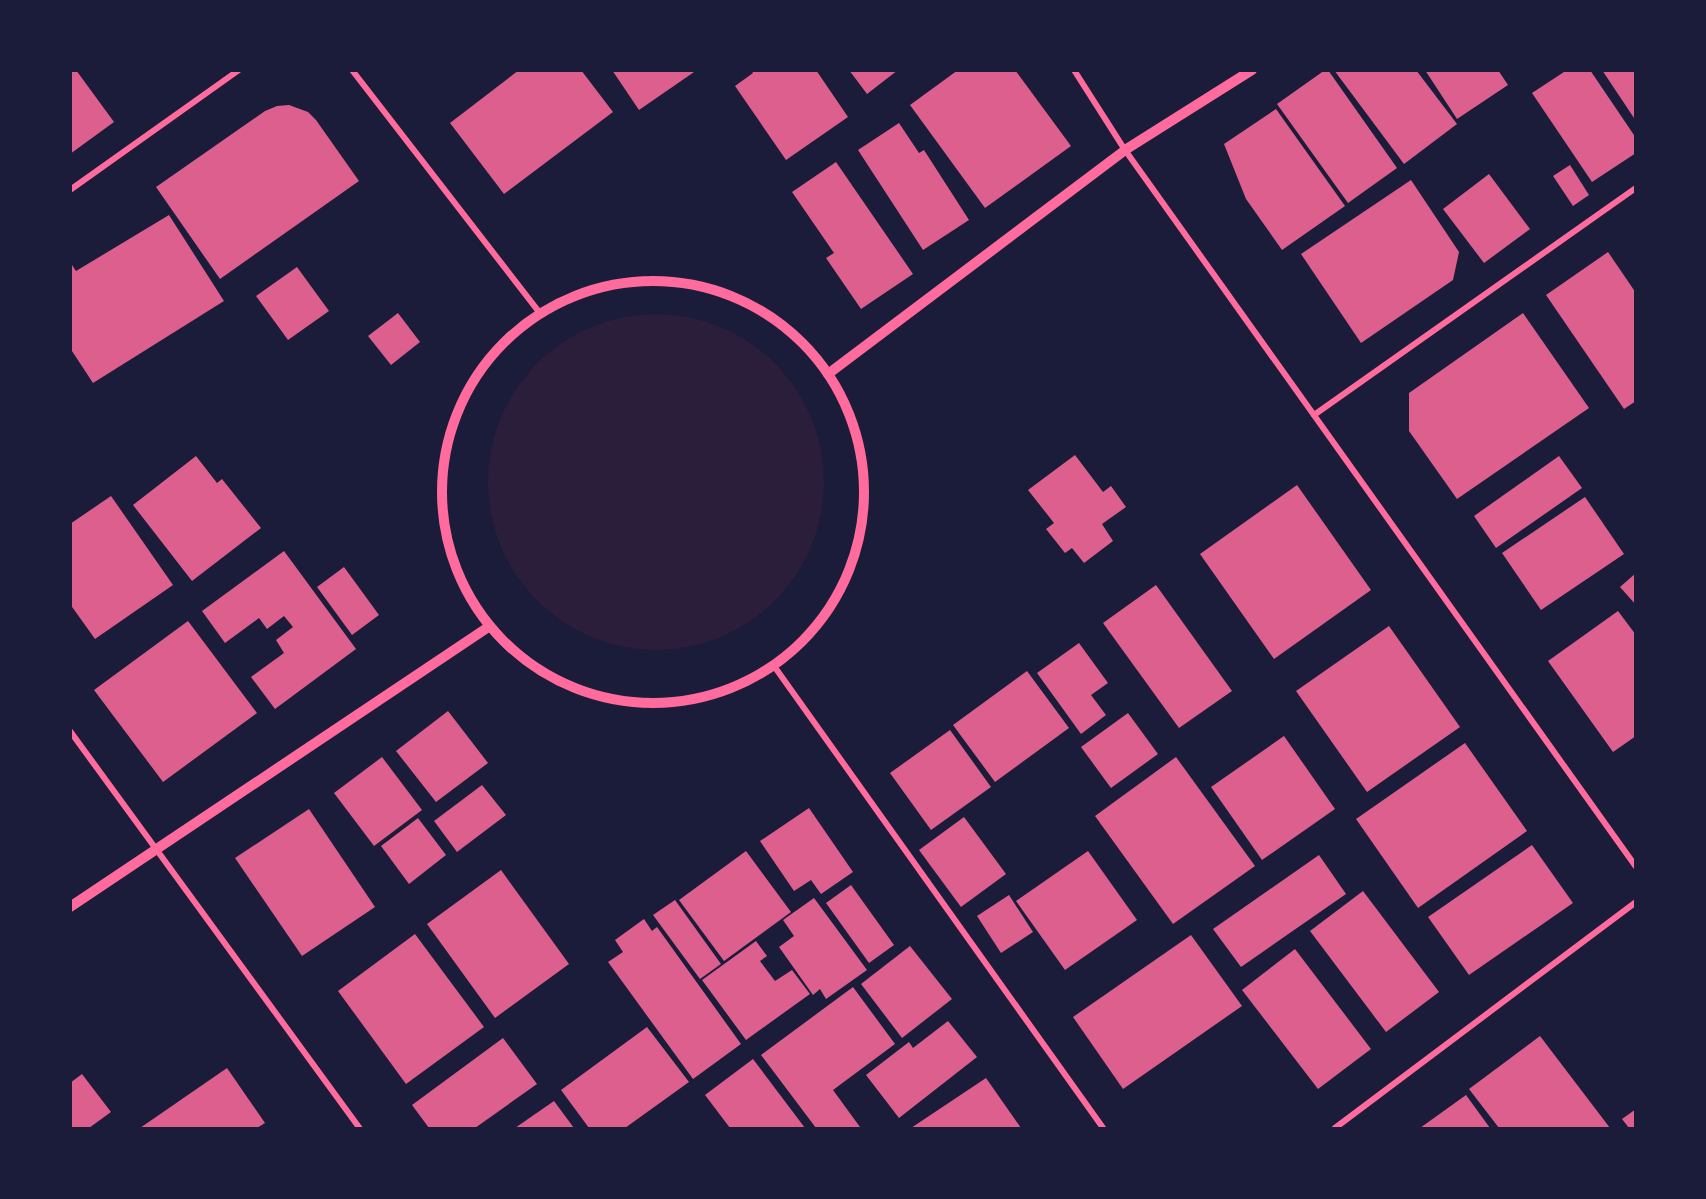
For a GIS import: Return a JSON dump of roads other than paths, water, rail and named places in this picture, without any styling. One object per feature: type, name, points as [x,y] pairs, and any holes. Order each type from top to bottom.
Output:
[{"type":"street","points":[[70,190],[239,70]]},
{"type":"street","points":[[352,70],[540,313]]},
{"type":"street","points":[[1074,70],[1125,150],[1635,867]]},
{"type":"street","points":[[828,374],[1125,150],[1252,70]]},
{"type":"street","points":[[1314,415],[1635,188]]},
{"type":"street","points":[[638,281],[690,284],[740,299],[763,311],[807,347],[828,374],[842,396],[855,426],[863,459],[865,494],[862,529],[853,563],[839,595],[806,639],[774,666],[722,692],[694,700],[668,703],[616,700],[567,685],[543,673],[521,657],[490,626],[464,588],[452,558],[444,525],[441,490],[444,455],[453,421],[467,389],[486,361],[508,337],[540,313],[585,292],[612,284],[638,281]]},
{"type":"street","points":[[70,906],[490,626]]},
{"type":"street","points":[[774,666],[1103,1128]]},
{"type":"street","points":[[70,731],[360,1128]]},
{"type":"street","points":[[1335,1128],[1635,902]]}]
